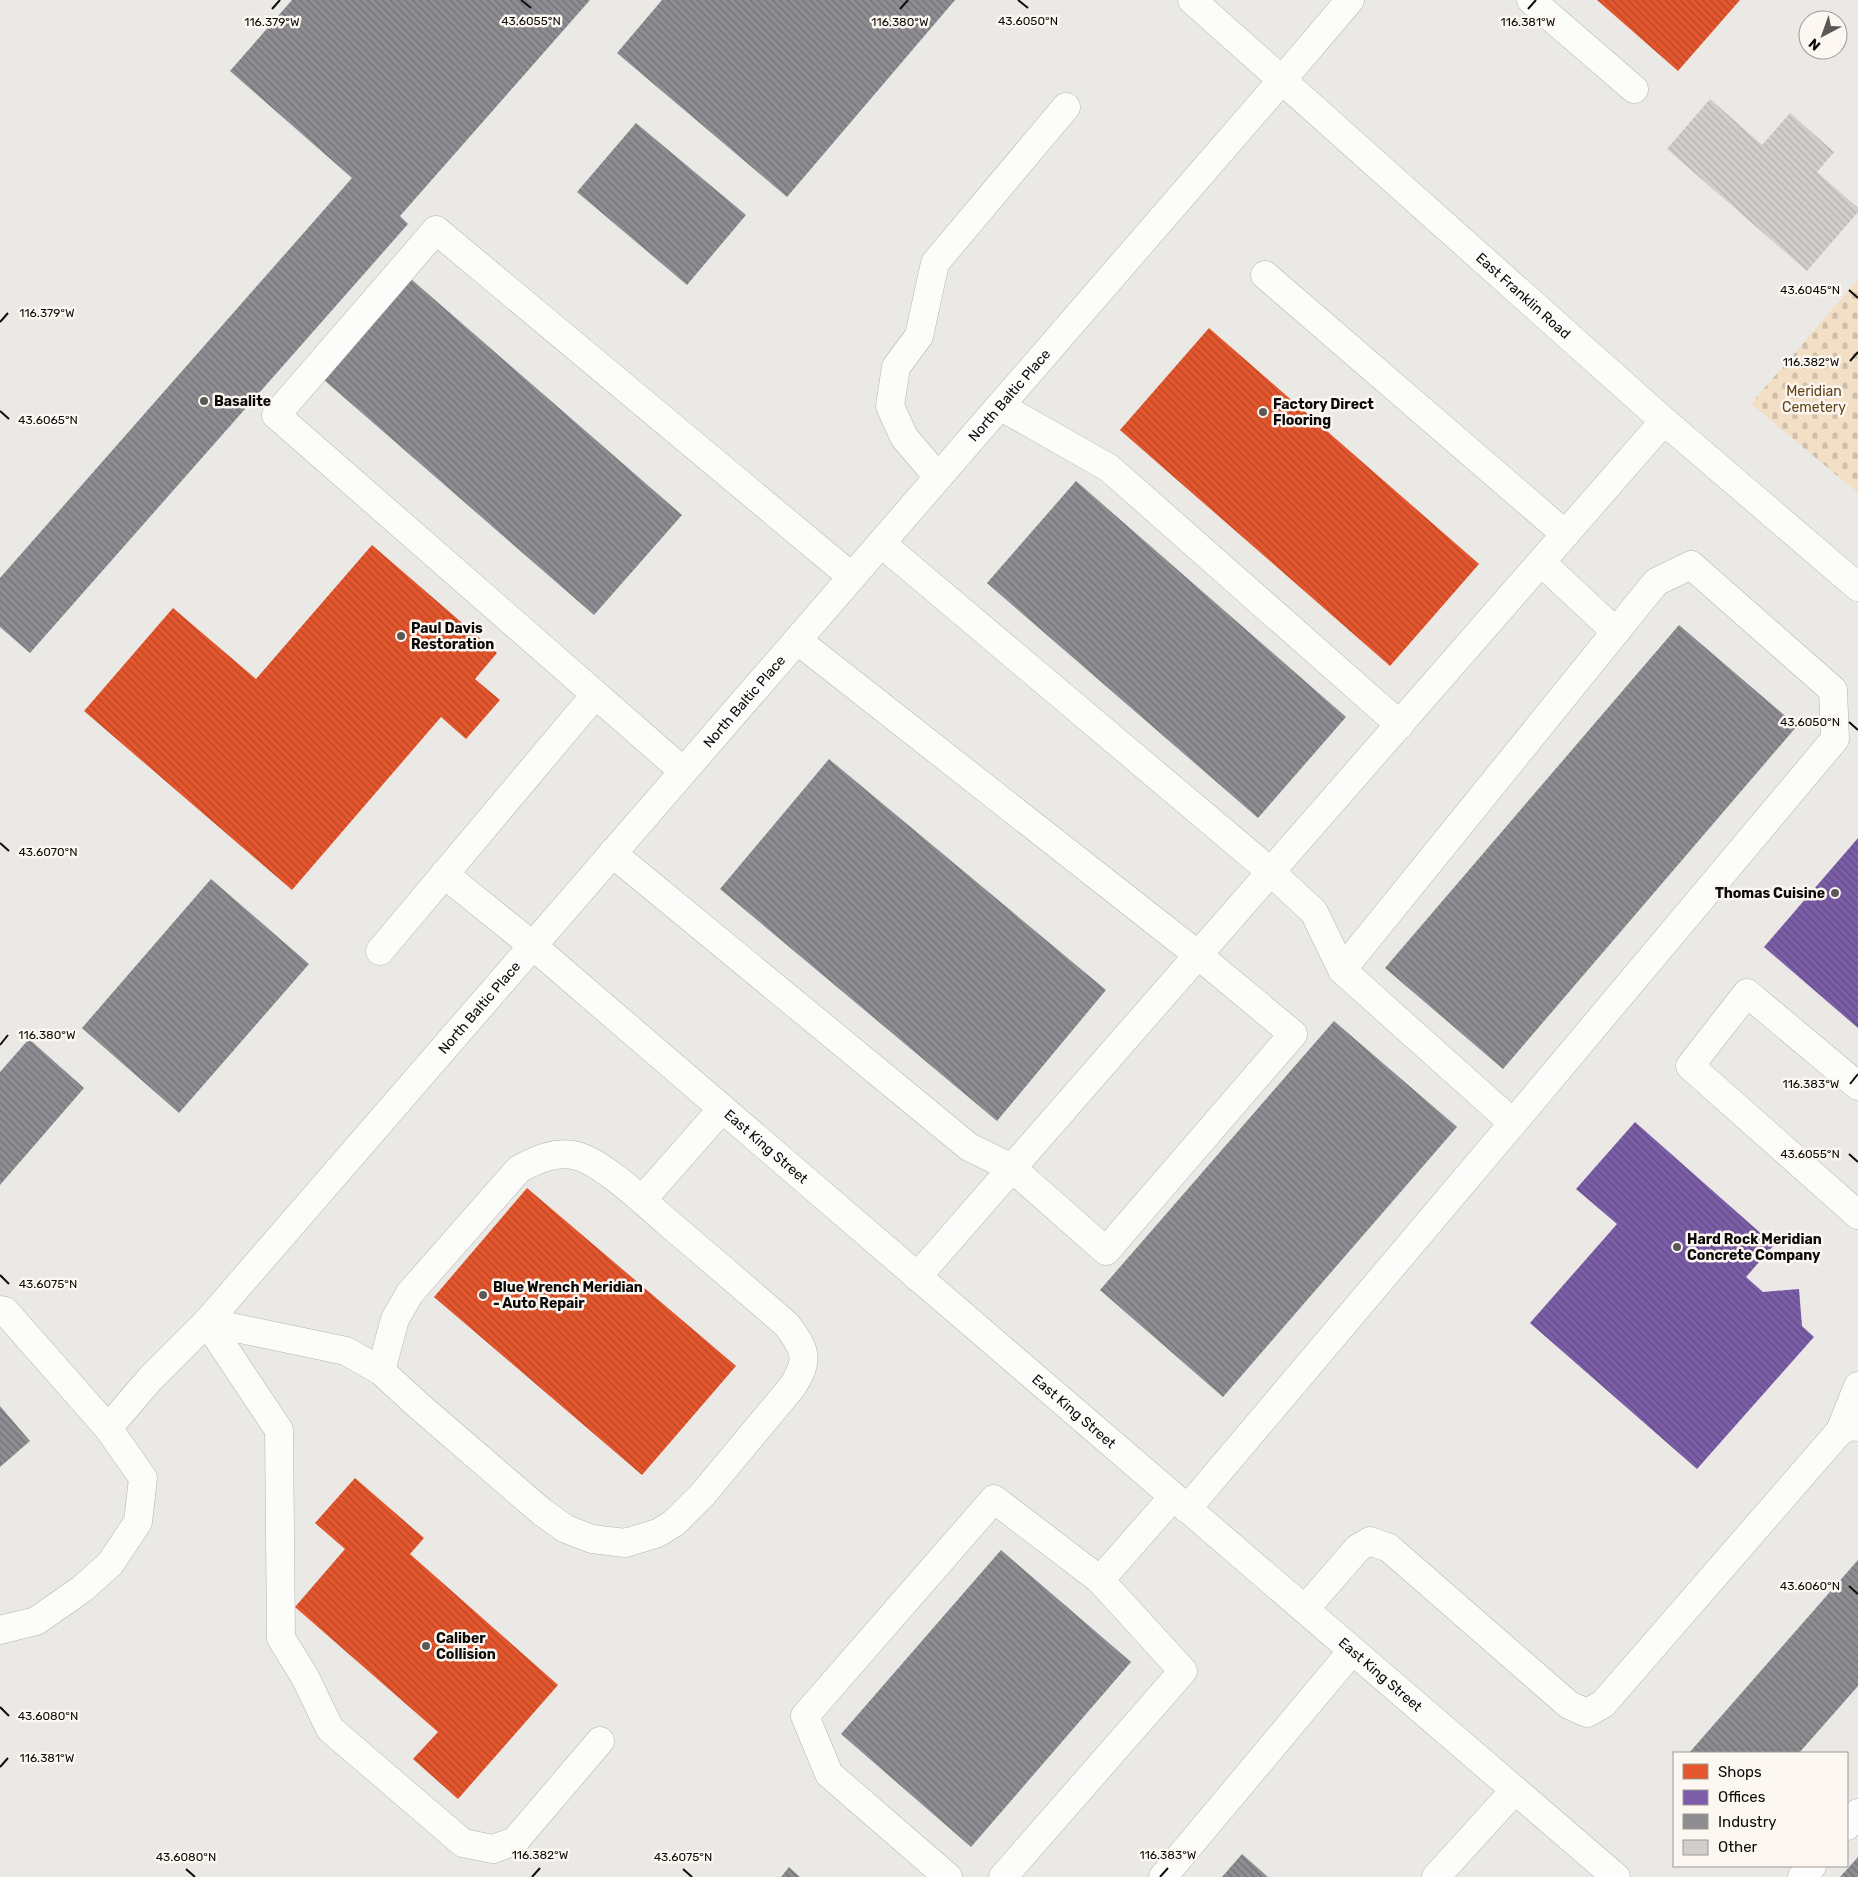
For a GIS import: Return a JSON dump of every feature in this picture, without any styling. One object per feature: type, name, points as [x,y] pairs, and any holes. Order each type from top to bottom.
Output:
[{"type":"street","name":"East Franklin Road","points":[[1192,0],[1664,421],[1858,586]]},
{"type":"street","name":"North Baltic Place","points":[[108,1428],[150,1379],[207,1322],[1350,0]]},
{"type":"street","points":[[1531,0],[1634,89]]},
{"type":"street","points":[[938,477],[904,436],[890,406],[896,367],[919,336],[935,264],[1066,107]]},
{"type":"street","points":[[683,771],[276,415],[436,230],[852,577]]},
{"type":"street","points":[[1265,275],[1565,534]]},
{"type":"street","points":[[1000,406],[1109,468],[1400,725]]},
{"type":"street","points":[[917,1277],[1664,421]]},
{"type":"street","points":[[881,543],[1271,872],[1314,912],[1342,970],[1512,1123]]},
{"type":"street","points":[[1541,562],[1616,632]]},
{"type":"street","points":[[1100,1580],[1180,1503],[1512,1123],[1835,740],[1833,690],[1691,566],[1656,582],[1342,970]]},
{"type":"street","points":[[612,853],[969,1147],[1012,1168],[1106,1251],[1293,1034],[1198,956],[797,640]]},
{"type":"street","points":[[380,951],[595,695]]},
{"type":"street","name":"East King Street","points":[[444,874],[532,945],[1616,1877]]},
{"type":"street","points":[[1858,1086],[1747,993],[1690,1066],[1858,1215]]},
{"type":"street","points":[[642,1200],[722,1109]]},
{"type":"street","points":[[207,1322],[346,1351],[381,1371],[498,1475],[542,1512],[566,1529],[592,1540],[625,1543],[658,1533],[674,1523],[703,1494],[792,1388],[801,1374],[804,1360],[802,1345],[787,1325],[642,1200],[594,1163],[576,1155],[554,1155],[536,1160],[519,1169],[410,1293],[396,1319],[381,1371]]},
{"type":"street","points":[[0,1310],[5,1311],[108,1428],[143,1478],[138,1522],[110,1564],[82,1589],[36,1621],[0,1630]]},
{"type":"street","points":[[207,1322],[279,1430],[281,1638],[305,1677],[330,1729],[463,1843],[493,1849],[515,1840],[600,1741]]},
{"type":"street","points":[[1304,1609],[1358,1548],[1370,1541],[1389,1548],[1569,1705],[1587,1713],[1603,1704],[1849,1429],[1858,1386]]},
{"type":"street","points":[[948,1877],[829,1774],[805,1716],[994,1499],[1100,1580],[1182,1671],[1003,1877]]},
{"type":"street","points":[[1163,1877],[1352,1650]]},
{"type":"street","points":[[1436,1877],[1515,1790]]},
{"type":"street","points":[[1848,1825],[1858,1813]]},
{"type":"street","points":[[1802,1877],[1811,1867]]},
{"type":"green space","name":"Meridian Cemetery","points":[[1858,279],[1858,493],[1751,404]]},
{"type":"building: Shops","points":[[1597,0],[1740,0],[1678,71]]},
{"type":"building: Shops","points":[[1209,328],[1479,564],[1390,666],[1120,430]]},
{"type":"building: Shops","points":[[372,545],[497,653],[475,679],[500,700],[466,739],[441,717],[292,890],[84,711],[173,608],[256,679]]},
{"type":"building: Shops","points":[[527,1188],[736,1366],[642,1475],[434,1297]]},
{"type":"building: Shops","name":"Caliber Collision","points":[[355,1478],[424,1538],[410,1554],[558,1685],[458,1799],[413,1759],[438,1732],[295,1607],[345,1549],[315,1523]]},
{"type":"building: Offices","name":"Thomas Cuisine","points":[[1858,838],[1858,1028],[1764,947]]},
{"type":"building: Offices","points":[[1635,1122],[1774,1245],[1746,1277],[1763,1292],[1799,1289],[1802,1326],[1814,1337],[1697,1469],[1530,1323],[1617,1224],[1576,1189]]},
{"type":"building: Industry","name":"Basalite","points":[[292,0],[590,0],[400,216],[408,224],[30,653],[0,627],[0,578],[352,178],[230,71]]},
{"type":"building: Industry","points":[[662,0],[955,0],[787,197],[617,53]]},
{"type":"building: Industry","points":[[636,123],[746,215],[687,285],[577,192]]},
{"type":"building: Industry","points":[[411,279],[682,515],[594,615],[324,380]]},
{"type":"building: Industry","points":[[1076,481],[1346,717],[1258,818],[987,583]]},
{"type":"building: Industry","points":[[1679,625],[1797,726],[1503,1069],[1385,968]]},
{"type":"building: Industry","points":[[829,759],[1106,990],[997,1121],[720,889]]},
{"type":"building: Industry","points":[[211,879],[309,964],[179,1113],[82,1028]]},
{"type":"building: Industry","points":[[1334,1021],[1457,1127],[1223,1397],[1100,1290]]},
{"type":"building: Industry","points":[[29,1039],[84,1088],[0,1185],[0,1072]]},
{"type":"building: Industry","points":[[0,1406],[30,1441],[0,1467]]},
{"type":"building: Industry","points":[[1001,1550],[1131,1662],[971,1847],[841,1734]]},
{"type":"building: Industry","points":[[1858,1560],[1858,1686],[1800,1752],[1690,1752]]},
{"type":"building: Industry","points":[[1242,1854],[1268,1877],[1222,1877]]},
{"type":"building: Industry","points":[[1858,1857],[1858,1877],[1840,1877]]},
{"type":"building: Industry","points":[[789,1867],[800,1877],[781,1877]]},
{"type":"building: Other","points":[[1710,99],[1762,145],[1790,113],[1834,152],[1817,172],[1858,208],[1858,212],[1807,271],[1667,149]]},
{"type":"place","name":"Basalite","points":[[204,401]]},
{"type":"place","name":"Factory Direct Flooring","points":[[1263,412]]},
{"type":"place","name":"Paul Davis Restoration","points":[[401,636]]},
{"type":"place","name":"Thomas Cuisine","points":[[1835,893]]},
{"type":"place","name":"Hard Rock Meridian Concrete Company","points":[[1677,1247]]},
{"type":"place","name":"Blue Wrench Meridian - Auto Repair","points":[[483,1295]]},
{"type":"place","name":"Caliber Collision","points":[[426,1646]]}]
